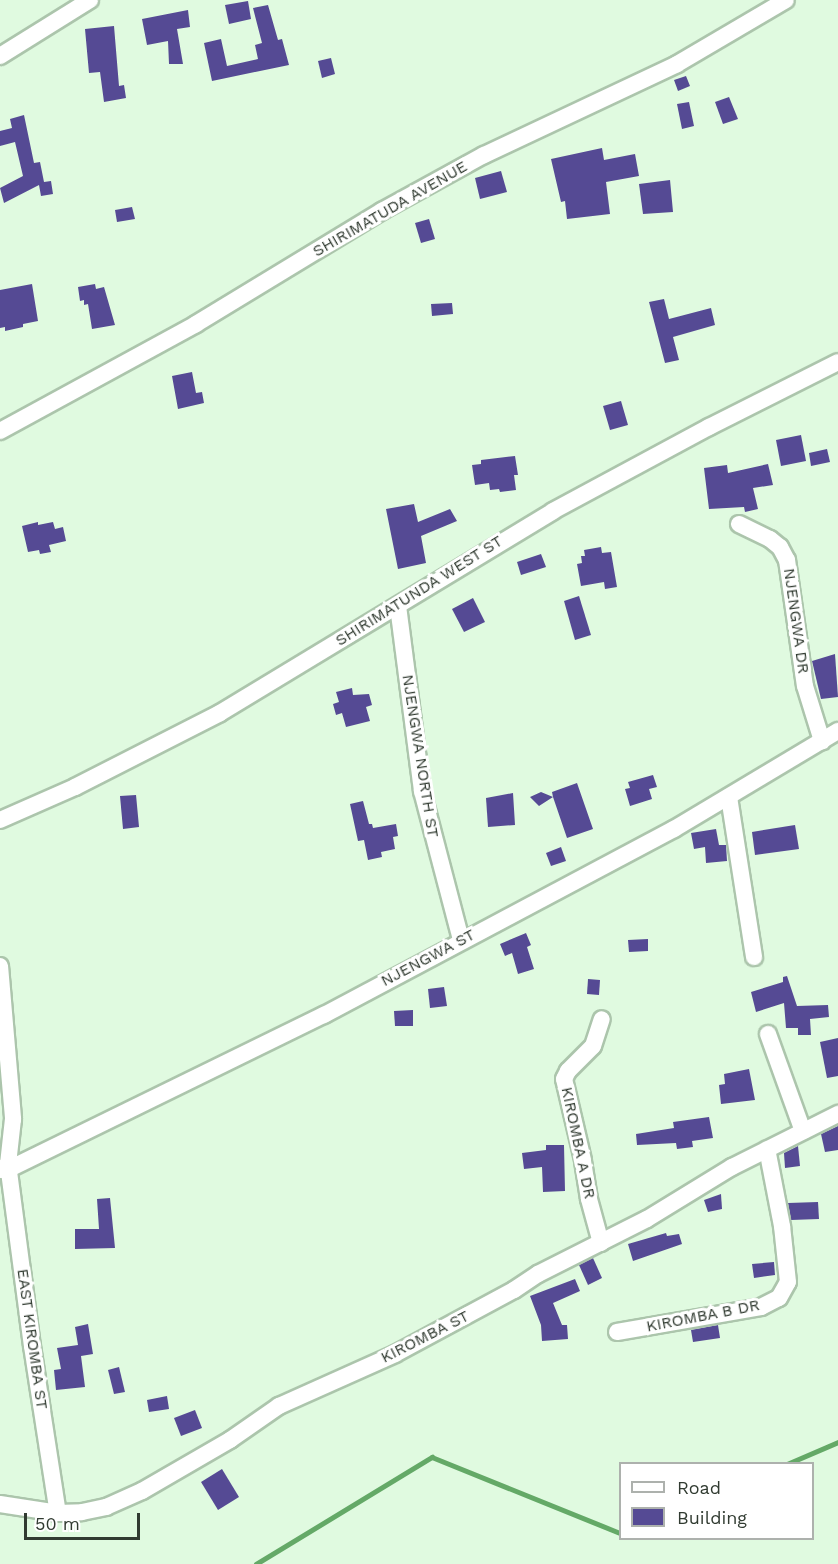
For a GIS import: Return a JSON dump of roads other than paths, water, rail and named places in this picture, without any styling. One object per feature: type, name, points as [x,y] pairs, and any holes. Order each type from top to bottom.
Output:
[{"type":"street","points":[[0,56],[90,0]]},
{"type":"street","name":"SHIRIMATUDA AVENUE","points":[[0,431],[196,324],[392,205],[484,155],[677,64],[786,0]]},
{"type":"street","name":"SHIRIMATUNDA WEST ST","points":[[0,820],[75,787],[220,713],[398,606],[489,547],[709,427],[838,362]]},
{"type":"street","name":"NJENGWA DR","points":[[739,524],[770,539],[780,548],[787,560],[805,686],[822,741]]},
{"type":"street","name":"NJENGWA NORTH ST","points":[[398,606],[422,791],[461,940]]},
{"type":"street","name":"NJENGWA ST","points":[[5,1168],[324,1015],[729,797],[838,731]]},
{"type":"street","points":[[729,797],[754,957]]},
{"type":"street","name":"EAST KIROMBA ST","points":[[0,966],[14,1119],[5,1168],[58,1512]]},
{"type":"street","name":"KIROMBA A DR","points":[[601,1243],[589,1199],[583,1160],[564,1079],[593,1046],[602,1019]]},
{"type":"street","points":[[768,1034],[803,1131]]},
{"type":"street","name":"KIROMBA ST","points":[[0,1504],[58,1512],[82,1512],[106,1507],[142,1491],[238,1434],[279,1406],[395,1354],[514,1290],[538,1274],[647,1219],[684,1195],[767,1149],[838,1114]]},
{"type":"street","name":"KIROMBA B DR","points":[[617,1332],[761,1307],[779,1298],[788,1282],[782,1226],[767,1149]]},
{"type":"waterway","points":[[792,1462],[838,1442]]},
{"type":"waterway","points":[[256,1564],[432,1457],[619,1533]]}]
